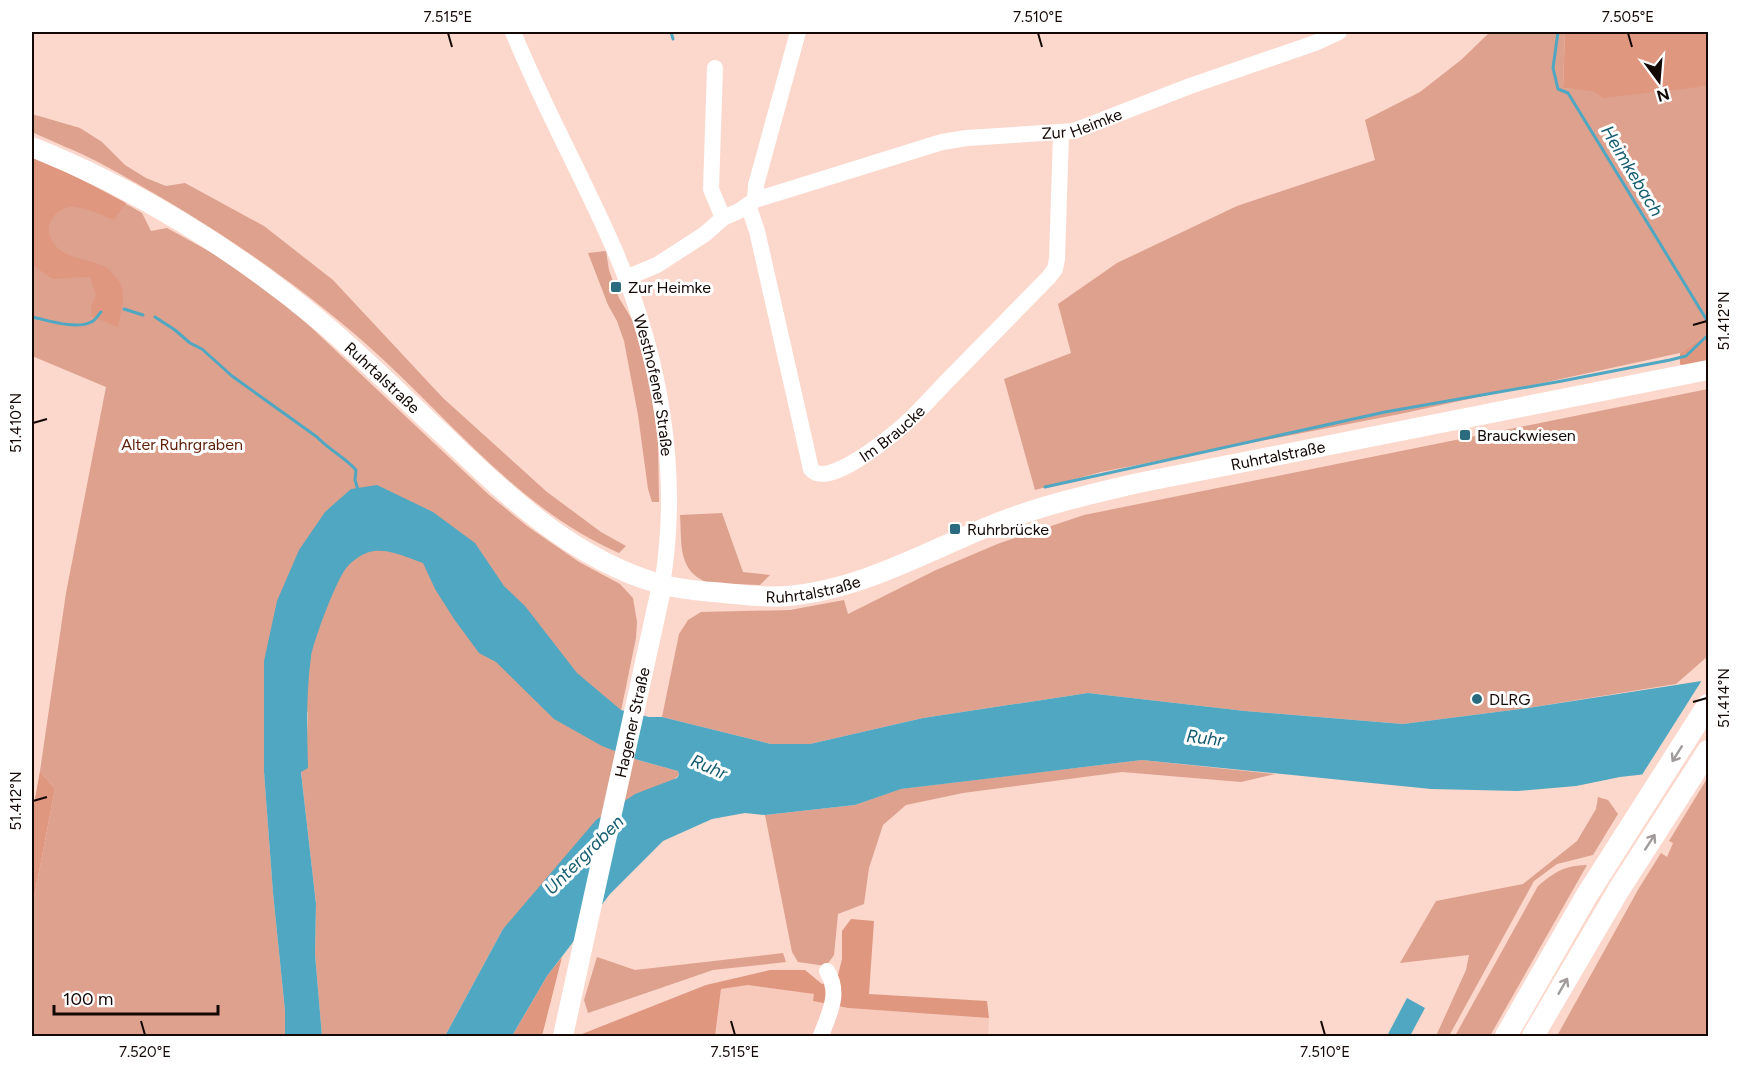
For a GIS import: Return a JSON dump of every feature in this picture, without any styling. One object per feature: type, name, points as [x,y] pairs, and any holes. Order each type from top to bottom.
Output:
[{"type":"highway","points":[[1506,1036],[1587,896],[1708,705]]},
{"type":"highway","points":[[1533,1036],[1618,891],[1708,751]]},
{"type":"main road","name":"Ruhrtalstraße","points":[[32,147],[109,183],[174,218],[228,252],[321,322],[385,379],[501,491],[581,549],[628,573],[662,585],[693,591],[760,597],[783,597],[820,592],[862,580],[997,523],[1085,496],[1138,483],[1708,370]]},
{"type":"main road","name":"Hagener Straße","points":[[563,1036],[662,585]]},
{"type":"street","name":"Westhofener Straße","points":[[513,32],[626,278],[646,340],[662,403],[669,458],[669,537],[662,585]]},
{"type":"street","points":[[752,203],[798,32]]},
{"type":"street","name":"Zur Heimke","points":[[626,278],[657,265],[705,234],[723,218],[752,203],[942,142],[986,137],[1060,134],[1088,127],[1190,86],[1315,43],[1335,32]]},
{"type":"street","points":[[715,68],[711,178],[712,195],[723,218]]},
{"type":"street","name":"Im Braucke","points":[[752,203],[812,469],[823,475],[867,454],[905,424],[1055,269],[1060,134]]},
{"type":"street","points":[[821,1036],[834,996],[834,982],[828,971]]},
{"type":"shaded area","points":[[1565,32],[1708,32],[1708,86],[1603,98],[1593,91],[1563,88]]},
{"type":"shaded area","points":[[32,157],[126,203],[114,220],[84,209],[66,208],[54,216],[49,229],[53,242],[58,248],[65,253],[106,267],[119,281],[123,298],[118,327],[91,316],[91,307],[96,295],[90,277],[53,279],[32,265]]},
{"type":"shaded area","points":[[1708,333],[1708,361],[1682,366],[1680,353]]},
{"type":"shaded area","points":[[40,771],[55,789],[32,908],[32,815]]},
{"type":"shaded area","points":[[851,919],[874,921],[869,994],[987,1001],[989,1018],[848,1008],[813,1001],[814,994],[748,985],[721,989],[715,1036],[582,1036],[582,1034],[706,985],[770,970],[805,970],[822,984],[837,979],[842,959],[842,931]]},
{"type":"shaded area","points":[[562,957],[542,1036],[512,1036],[547,976]]},
{"type":"shaded area","points":[[748,985],[815,994],[813,1001],[848,1008],[989,1018],[988,1036],[715,1036],[721,989]]},
{"type":"green space","points":[[1490,32],[1565,32],[1563,88],[1636,90],[1708,86],[1708,333],[1680,353],[1400,414],[1101,472],[1035,490],[1004,379],[1071,353],[1058,304],[1117,263],[1237,206],[1375,160],[1365,120],[1420,92],[1461,60]]},
{"type":"green space","points":[[32,114],[80,128],[102,142],[125,165],[146,178],[166,186],[185,183],[264,226],[333,280],[443,398],[547,492],[601,532],[626,546],[619,553],[582,534],[547,511],[484,458],[365,343],[302,292],[237,245],[168,202],[98,162],[32,132]]},
{"type":"green space","points":[[32,158],[47,163],[130,206],[142,213],[151,231],[167,228],[216,255],[281,299],[488,494],[527,526],[579,562],[620,584],[633,598],[637,622],[636,638],[613,750],[638,760],[678,771],[679,775],[503,929],[445,1036],[322,1036],[315,954],[316,904],[301,771],[307,737],[308,711],[264,772],[285,1011],[285,1036],[32,1036],[32,908],[55,789],[40,771],[66,593],[106,387],[32,356]]},
{"type":"green space","points":[[606,251],[609,270],[619,298],[633,321],[651,388],[658,442],[659,502],[652,502],[648,489],[638,415],[624,341],[588,253]]},
{"type":"green space","points":[[1708,389],[1708,656],[1676,684],[1528,708],[1403,724],[1245,711],[1088,693],[923,718],[810,744],[771,744],[662,717],[679,634],[688,620],[701,612],[790,610],[844,600],[848,614],[936,570],[1000,543],[1084,515]]},
{"type":"green space","points":[[722,513],[743,572],[770,575],[760,585],[709,583],[691,572],[686,564],[683,555],[680,515]]},
{"type":"green space","points":[[1142,760],[1275,774],[1241,782],[1122,772],[963,793],[906,805],[883,825],[869,868],[864,904],[838,914],[834,955],[826,966],[798,962],[792,952],[765,815],[855,805],[900,789]]},
{"type":"green space","points":[[1708,777],[1708,1036],[1557,1036],[1639,888],[1661,853],[1667,857],[1673,843],[1669,841]]},
{"type":"green space","points":[[1598,797],[1608,800],[1618,814],[1593,855],[1557,864],[1534,881],[1449,1036],[1436,1036],[1466,970],[1469,955],[1400,963],[1436,901],[1523,884],[1577,841],[1596,809]]},
{"type":"green space","points":[[1587,865],[1490,1036],[1455,1036],[1538,886],[1561,870]]},
{"type":"green space","points":[[783,953],[786,962],[713,970],[588,1013],[584,1000],[597,957],[635,970]]},
{"type":"water","points":[[377,485],[433,512],[475,543],[504,586],[525,606],[577,673],[621,710],[649,717],[662,717],[771,744],[810,744],[923,718],[1088,693],[1245,711],[1403,724],[1528,708],[1708,680],[1708,767],[1620,777],[1576,786],[1518,791],[1431,789],[1142,760],[901,789],[855,805],[765,815],[745,813],[712,819],[663,841],[610,894],[547,976],[512,1036],[445,1036],[503,929],[596,820],[635,794],[677,778],[679,775],[678,771],[638,760],[602,746],[554,719],[496,662],[479,653],[435,589],[423,563],[393,553],[370,552],[356,559],[343,573],[326,610],[311,657],[307,727],[308,768],[301,772],[316,904],[315,954],[322,1036],[285,1036],[285,1011],[264,772],[264,661],[277,601],[299,550],[325,512],[351,489]]},
{"type":"water","points":[[1407,998],[1425,1008],[1410,1036],[1387,1036]]},
{"type":"pier","points":[[1704,677],[1708,677],[1708,770],[1640,778]]},
{"type":"waterway","points":[[671,32],[673,39]]},
{"type":"waterway","name":"Heimkebach","points":[[1558,32],[1553,68],[1558,89],[1568,93],[1708,322]]},
{"type":"waterway","name":"Alter Ruhrgraben","points":[[124,309],[143,315]]},
{"type":"waterway","name":"Alter Ruhrgraben","points":[[32,317],[78,325],[92,321],[101,312]]},
{"type":"waterway","name":"Alter Ruhrgraben","points":[[155,317],[202,349],[232,376],[347,461],[356,470],[355,480],[358,490]]},
{"type":"waterway","points":[[1045,487],[1385,412],[1670,360],[1686,356],[1708,335]]},
{"type":"place","name":"Zur Heimke","points":[[616,287]]},
{"type":"place","name":"Brauckwiesen","points":[[1465,435]]},
{"type":"place","name":"Ruhrbrücke","points":[[955,529]]},
{"type":"place","name":"DLRG","points":[[1477,699]]},
{"type":"water label","name":"Ruhr","points":[[1205,738]]},
{"type":"water label","name":"Ruhr","points":[[709,767]]},
{"type":"water label","name":"Untergraben","points":[[584,855]]}]
